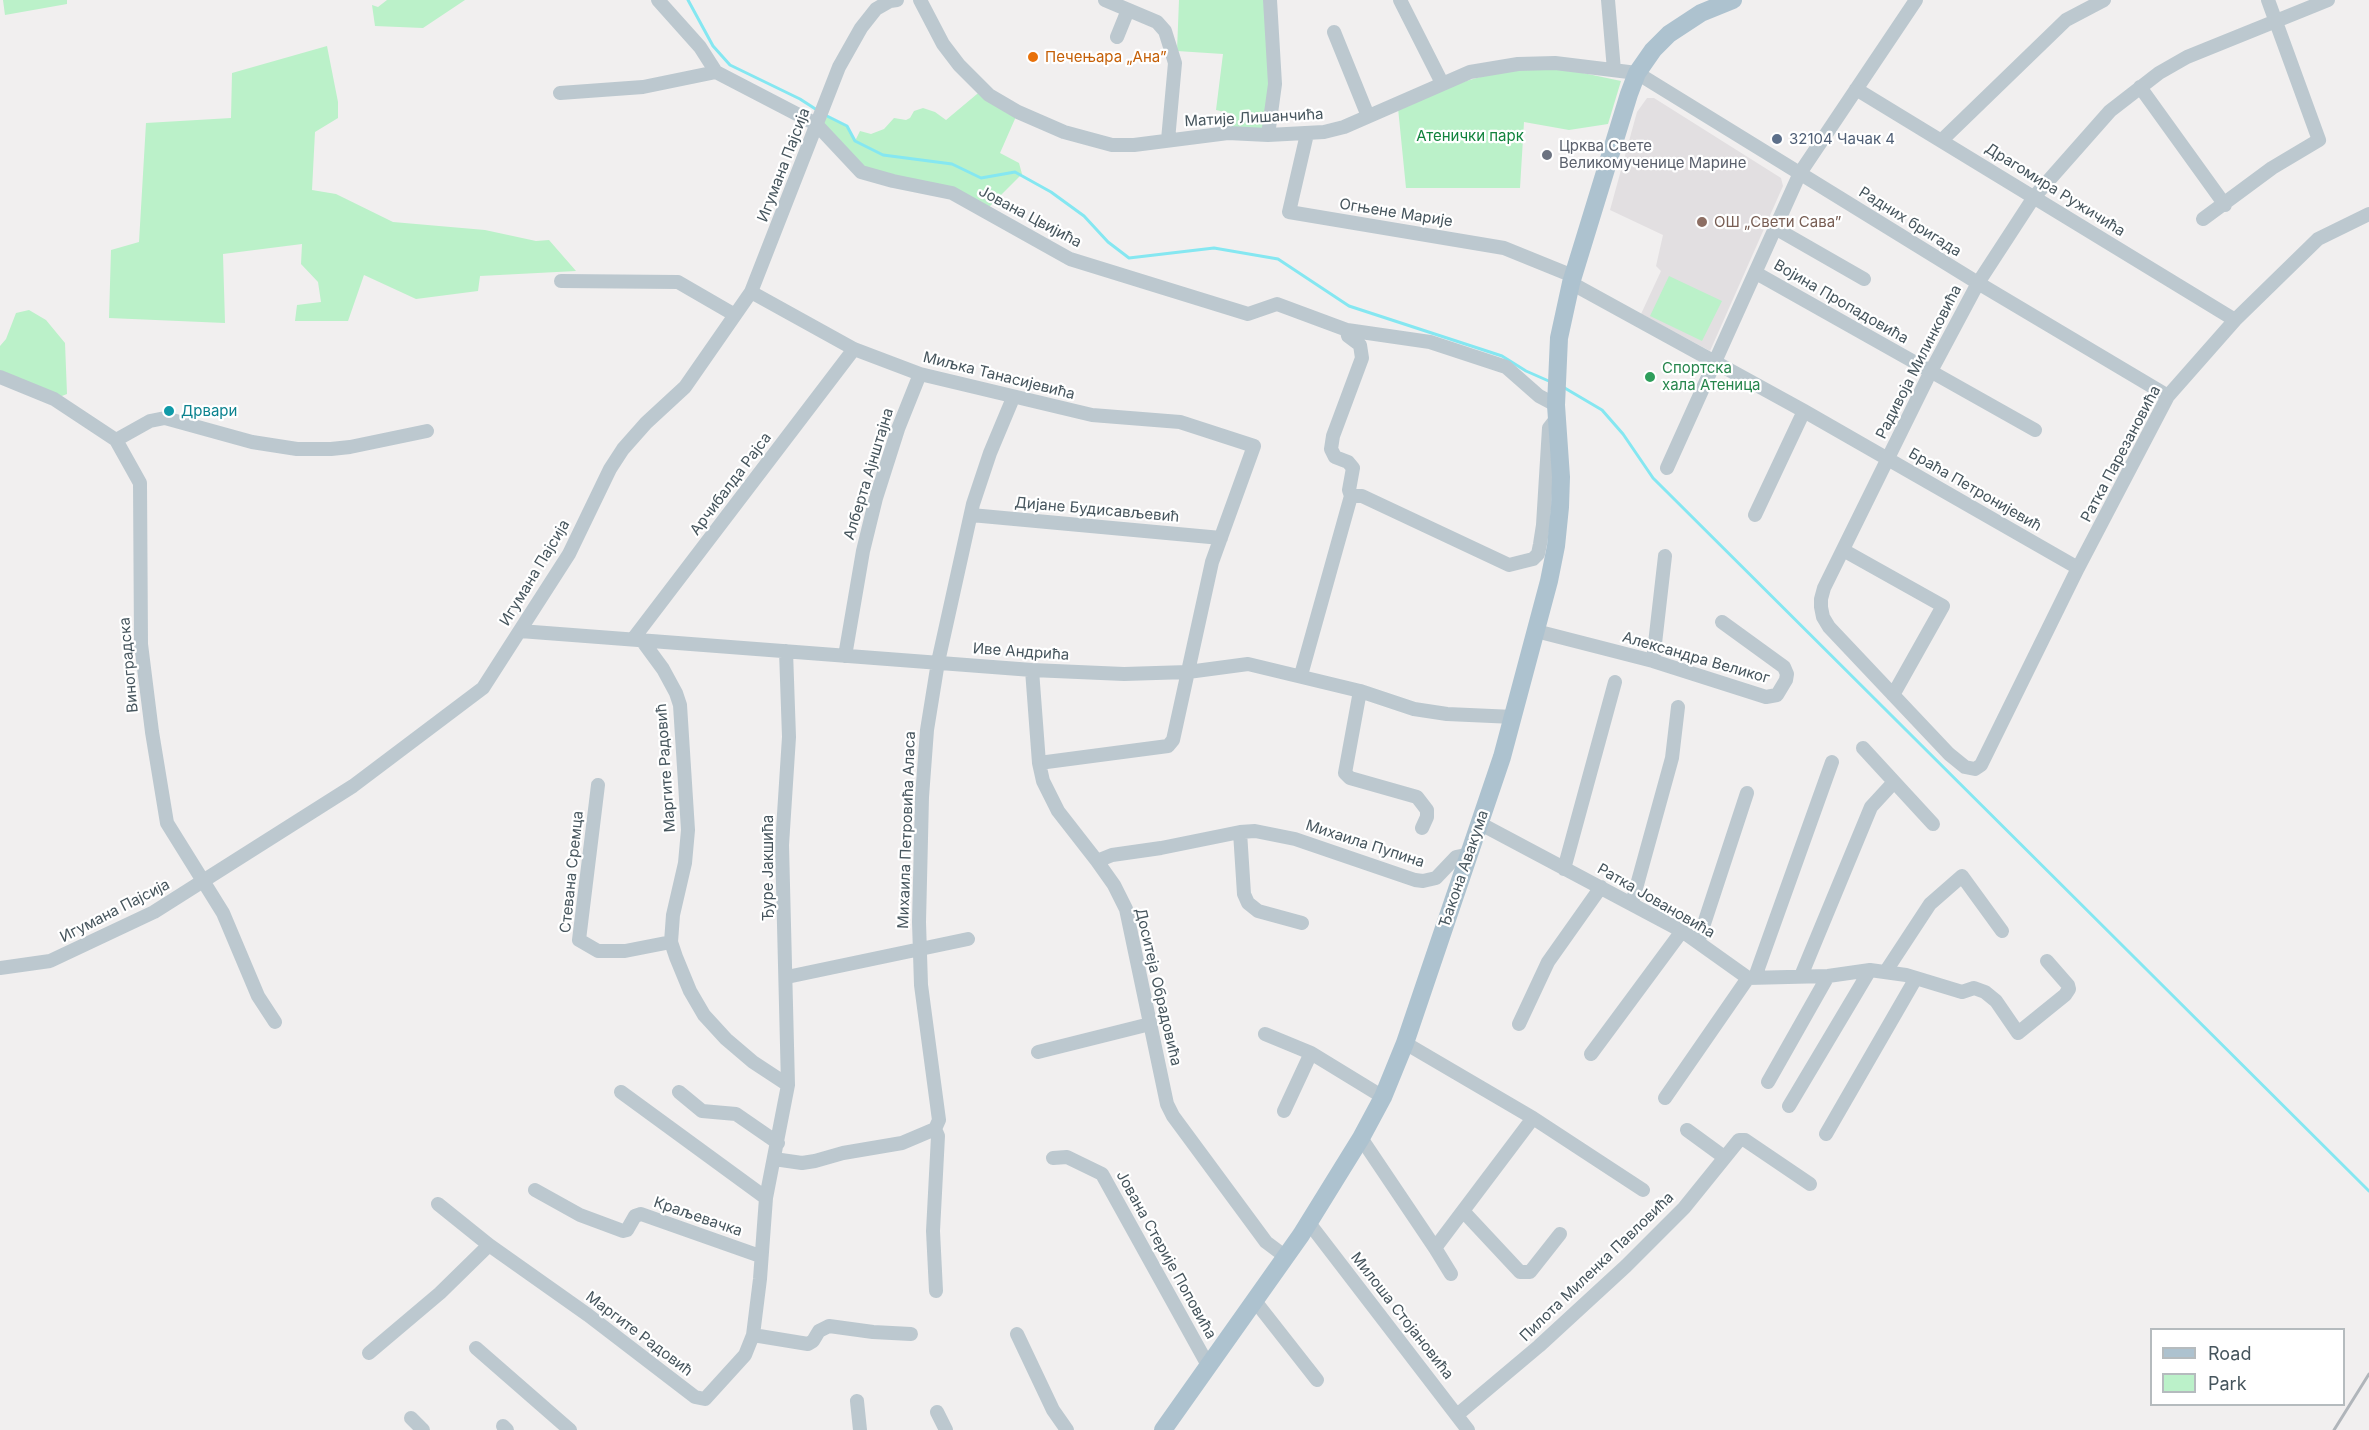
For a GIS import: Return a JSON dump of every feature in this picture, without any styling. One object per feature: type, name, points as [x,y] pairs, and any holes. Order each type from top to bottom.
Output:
[{"type":"main road","name":"Ђакона Авакума","points":[[1163,1430],[1309,1223],[1383,1097],[1470,854],[1514,717],[1536,631],[1556,546],[1559,516],[1561,477],[1556,372],[1560,329],[1572,280],[1637,73],[1653,50],[1678,27],[1701,13],[1733,0]]},
{"type":"street","points":[[561,93],[643,87],[716,72],[700,47],[658,0]]},
{"type":"street","name":"Игумана Пајсија","points":[[0,968],[50,961],[154,912],[353,786],[483,688],[569,554],[610,469],[646,423],[685,387],[751,292],[839,67],[861,28],[876,9],[890,1],[897,0]]},
{"type":"street","name":"Матије Лишанчића","points":[[920,0],[943,44],[959,65],[989,95],[1018,112],[1064,132],[1103,144],[1134,145],[1228,133],[1307,134],[1344,127],[1470,72],[1539,62],[1637,73]]},
{"type":"street","points":[[1105,0],[1157,22],[1162,27],[1174,56],[1168,140]]},
{"type":"street","points":[[1268,135],[1275,84],[1270,0]]},
{"type":"street","points":[[1400,0],[1442,83]]},
{"type":"street","points":[[1608,0],[1614,70]]},
{"type":"street","points":[[1667,468],[1800,173],[1916,0]]},
{"type":"street","points":[[1942,140],[2059,27],[2104,0]]},
{"type":"street","points":[[2203,219],[2225,205],[2272,168],[2319,140],[2268,0]]},
{"type":"street","name":"Радивоја Милинковића","points":[[1975,769],[1965,766],[1949,754],[1829,627],[1823,617],[1821,599],[1843,550],[1930,373],[1978,283],[2034,197],[2110,111],[2159,73],[2187,57],[2328,0]]},
{"type":"street","points":[[1117,37],[1128,10]]},
{"type":"street","points":[[1334,32],[1368,116]]},
{"type":"street","name":"Јована Цвијића","points":[[716,72],[816,124],[861,172],[894,182],[952,193],[1070,259],[1248,314],[1277,304],[1347,330],[1430,342],[1506,368],[1556,408]]},
{"type":"street","name":"Радних бригада","points":[[1637,73],[1978,283],[2168,396]]},
{"type":"street","points":[[2140,87],[2225,205]]},
{"type":"street","name":"Драгомира Ружичића","points":[[1857,90],[2235,320]]},
{"type":"street","name":"Огњене Марије","points":[[1307,134],[1289,212],[1504,248],[1572,280]]},
{"type":"street","name":"Ратка Парезановића","points":[[1975,769],[1981,765],[2078,568],[2168,396],[2235,320],[2318,239],[2369,214]]},
{"type":"street","points":[[1775,228],[1864,279]]},
{"type":"street","name":"Војина Пропадовића","points":[[1756,273],[1930,373],[2035,430]]},
{"type":"street","name":"Браћа Петронијевић","points":[[1572,280],[2078,568]]},
{"type":"street","points":[[561,281],[678,282],[735,315]]},
{"type":"street","name":"Миљка Танасијевића","points":[[751,292],[854,349],[920,374],[1092,415],[1180,422],[1254,446],[1221,538]]},
{"type":"street","points":[[1300,675],[1352,496],[1349,490],[1353,468],[1348,462],[1335,457],[1331,449],[1333,436],[1362,358],[1360,345],[1348,336],[1347,330]]},
{"type":"street","name":"Арчибалда Рајса","points":[[637,639],[854,349]]},
{"type":"street","name":"Алберта Ајнштајна","points":[[844,656],[862,551],[876,498],[898,429],[920,374]]},
{"type":"street","name":"Виноградска","points":[[0,377],[54,399],[116,440],[140,483],[141,644],[167,823],[223,913],[258,996],[275,1022]]},
{"type":"street","name":"Михаила Петровића Аласа","points":[[936,1291],[933,1231],[939,1136],[935,1129],[939,1120],[921,985],[920,949],[922,797],[927,730],[938,662],[971,515],[990,453],[1013,398]]},
{"type":"street","points":[[1352,496],[1362,496],[1509,565],[1533,559],[1538,554],[1543,525],[1549,428],[1556,408]]},
{"type":"street","points":[[1755,515],[1804,411]]},
{"type":"street","points":[[116,440],[150,421],[165,418],[252,442],[297,449],[340,448],[428,431]]},
{"type":"street","name":"Дијане Будисављевић","points":[[971,515],[1221,538]]},
{"type":"street","points":[[1039,763],[1168,746],[1173,740],[1212,562],[1221,538]]},
{"type":"street","points":[[1843,550],[1943,606],[1893,695]]},
{"type":"street","points":[[1653,661],[1665,556]]},
{"type":"street","name":"Александра Великог","points":[[1536,631],[1653,661],[1766,698],[1777,695],[1786,680],[1787,674],[1784,667],[1722,622]]},
{"type":"street","name":"Иве Андрића","points":[[520,631],[1032,670],[1124,674],[1188,672],[1248,664],[1360,691],[1414,709],[1448,714],[1514,717]]},
{"type":"street","name":"Маргите Радовић","points":[[438,1204],[489,1245],[588,1315],[694,1397],[705,1399],[745,1355],[753,1335],[766,1198],[788,1085],[753,1062],[726,1039],[704,1015],[690,991],[671,942],[673,915],[685,863],[688,831],[680,705],[663,669],[637,639]]},
{"type":"street","name":"Ђуре Јакшића","points":[[786,651],[789,737],[782,845],[788,1085]]},
{"type":"street","name":"Доситеја Обрадовића","points":[[1032,670],[1039,763],[1043,782],[1058,811],[1114,885],[1125,909],[1167,1104],[1173,1116],[1266,1242],[1286,1257]]},
{"type":"street","points":[[1564,869],[1615,682]]},
{"type":"street","points":[[1360,691],[1345,773],[1350,778],[1417,797],[1427,810],[1427,817],[1422,828]]},
{"type":"street","points":[[1632,903],[1671,758],[1678,706]]},
{"type":"street","points":[[1863,748],[1933,824]]},
{"type":"street","points":[[1665,1098],[1752,977],[1832,762]]},
{"type":"street","points":[[1801,976],[1871,807],[1894,782]]},
{"type":"street","name":"Стевана Сремца","points":[[598,785],[579,940],[598,951],[625,951],[671,942]]},
{"type":"street","points":[[1698,942],[1747,793]]},
{"type":"street","name":"Ратка Јовановића","points":[[1479,823],[1682,931],[1752,977]]},
{"type":"street","points":[[1240,832],[1244,894],[1248,903],[1258,911],[1302,923]]},
{"type":"street","name":"Михаила Пупина","points":[[1097,861],[1112,855],[1240,832],[1270,833],[1295,839],[1423,881],[1436,878],[1456,857],[1470,854]]},
{"type":"street","points":[[1886,971],[1930,904],[1962,876],[2002,931]]},
{"type":"street","points":[[1519,1024],[1548,962],[1601,887]]},
{"type":"street","points":[[1591,1054],[1682,931]]},
{"type":"street","points":[[787,977],[968,939]]},
{"type":"street","points":[[1752,977],[1828,976],[1870,970],[1916,978],[1962,992],[1974,988],[1985,992],[1996,1001],[2019,1033],[2065,995],[2068,989],[2068,985],[2047,961]]},
{"type":"street","points":[[1788,1106],[1870,970]]},
{"type":"street","points":[[1768,1082],[1828,976]]},
{"type":"street","points":[[1826,1134],[1916,978]]},
{"type":"street","points":[[1038,1052],[1150,1024]]},
{"type":"street","points":[[1265,1034],[1311,1053],[1383,1097]]},
{"type":"street","points":[[1404,1042],[1533,1118],[1643,1190]]},
{"type":"street","points":[[1284,1111],[1311,1053]]},
{"type":"street","points":[[621,1092],[766,1198]]},
{"type":"street","points":[[679,1092],[702,1111],[736,1114],[778,1143]]},
{"type":"street","points":[[1435,1248],[1533,1118]]},
{"type":"street","points":[[774,1159],[802,1163],[815,1161],[843,1153],[902,1143],[935,1129]]},
{"type":"street","points":[[1687,1130],[1724,1157]]},
{"type":"street","points":[[1361,1138],[1451,1274]]},
{"type":"street","name":"Пилота Миленка Павловића","points":[[1457,1415],[1539,1346],[1626,1266],[1684,1208],[1739,1140],[1745,1140],[1810,1184]]},
{"type":"street","name":"Јована Стерије Поповића","points":[[1053,1158],[1067,1157],[1102,1174],[1209,1367]]},
{"type":"street","name":"Краљевачка","points":[[535,1190],[580,1215],[623,1232],[627,1230],[635,1216],[641,1214],[760,1256]]},
{"type":"street","points":[[1463,1210],[1520,1272],[1530,1272],[1560,1234]]},
{"type":"street","name":"Милоша Стојановића","points":[[1309,1223],[1468,1430]]},
{"type":"street","points":[[369,1353],[440,1293],[489,1245]]},
{"type":"street","points":[[1255,1301],[1317,1380]]},
{"type":"street","points":[[753,1335],[808,1344],[813,1341],[819,1331],[829,1326],[911,1334]]},
{"type":"street","points":[[1017,1334],[1053,1410],[1067,1430]]},
{"type":"street","points":[[477,1348],[570,1430]]},
{"type":"street","points":[[857,1401],[860,1430]]},
{"type":"street","points":[[937,1412],[946,1430]]},
{"type":"street","points":[[411,1418],[423,1430]]},
{"type":"shaded area","name":"ОШ „Свети Сава”","points":[[1647,98],[1654,98],[1781,178],[1783,186],[1710,351],[1641,314],[1661,271],[1656,266],[1663,235],[1610,210],[1637,112]]},
{"type":"green space","points":[[3,0],[67,0],[67,4],[5,15]]},
{"type":"green space","points":[[387,0],[465,0],[423,28],[375,26],[372,5],[378,7]]},
{"type":"green space","points":[[1179,0],[1270,0],[1268,135],[1228,133],[1229,113],[1216,110],[1223,54],[1177,51]]},
{"type":"green space","points":[[327,46],[338,102],[338,118],[315,132],[312,190],[336,194],[393,222],[485,230],[536,241],[549,240],[576,271],[480,276],[478,291],[416,299],[364,275],[348,321],[295,321],[297,305],[321,302],[318,282],[301,264],[302,244],[223,254],[225,323],[109,318],[111,250],[139,242],[146,123],[231,118],[232,73]]},
{"type":"green space","name":"Атенички парк","points":[[1550,66],[1621,81],[1608,124],[1569,130],[1524,122],[1520,188],[1406,188],[1398,108],[1466,81],[1502,71]]},
{"type":"green space","points":[[983,89],[1018,112],[1000,153],[1019,163],[1022,174],[985,211],[952,193],[861,172],[816,124],[827,117],[847,126],[855,141],[860,131],[871,134],[884,129],[894,118],[906,120],[914,111],[923,108],[935,112],[946,120]]},
{"type":"green space","points":[[1669,276],[1722,301],[1702,341],[1650,316]]},
{"type":"green space","points":[[29,310],[46,320],[65,343],[67,394],[54,399],[0,377],[0,346],[6,339],[16,313]]},
{"type":"waterway","points":[[688,0],[713,46],[730,65],[800,99],[817,110]]},
{"type":"waterway","points":[[825,115],[847,126],[855,141],[883,155],[952,164],[981,178],[1015,172],[1051,192],[1084,216],[1108,242],[1129,258],[1214,248],[1278,259],[1349,306],[1502,356],[1526,371],[1551,382]]},
{"type":"waterway","points":[[1563,387],[1602,410],[1623,434],[1653,478],[2369,1191]]},
{"type":"railway","points":[[2334,1430],[2369,1374]]},
{"type":"place","name":"Печењара „Ана”","points":[[1033,57]]},
{"type":"place","name":"32104 Чачак 4","points":[[1777,139]]},
{"type":"place","name":"Црква Свете Великомученице Марине","points":[[1547,155]]},
{"type":"place","name":"ОШ „Свети Сава”","points":[[1702,222]]},
{"type":"place","name":"Спортска хала Атеница","points":[[1650,377]]},
{"type":"place","name":"Дрвари","points":[[169,411]]}]
